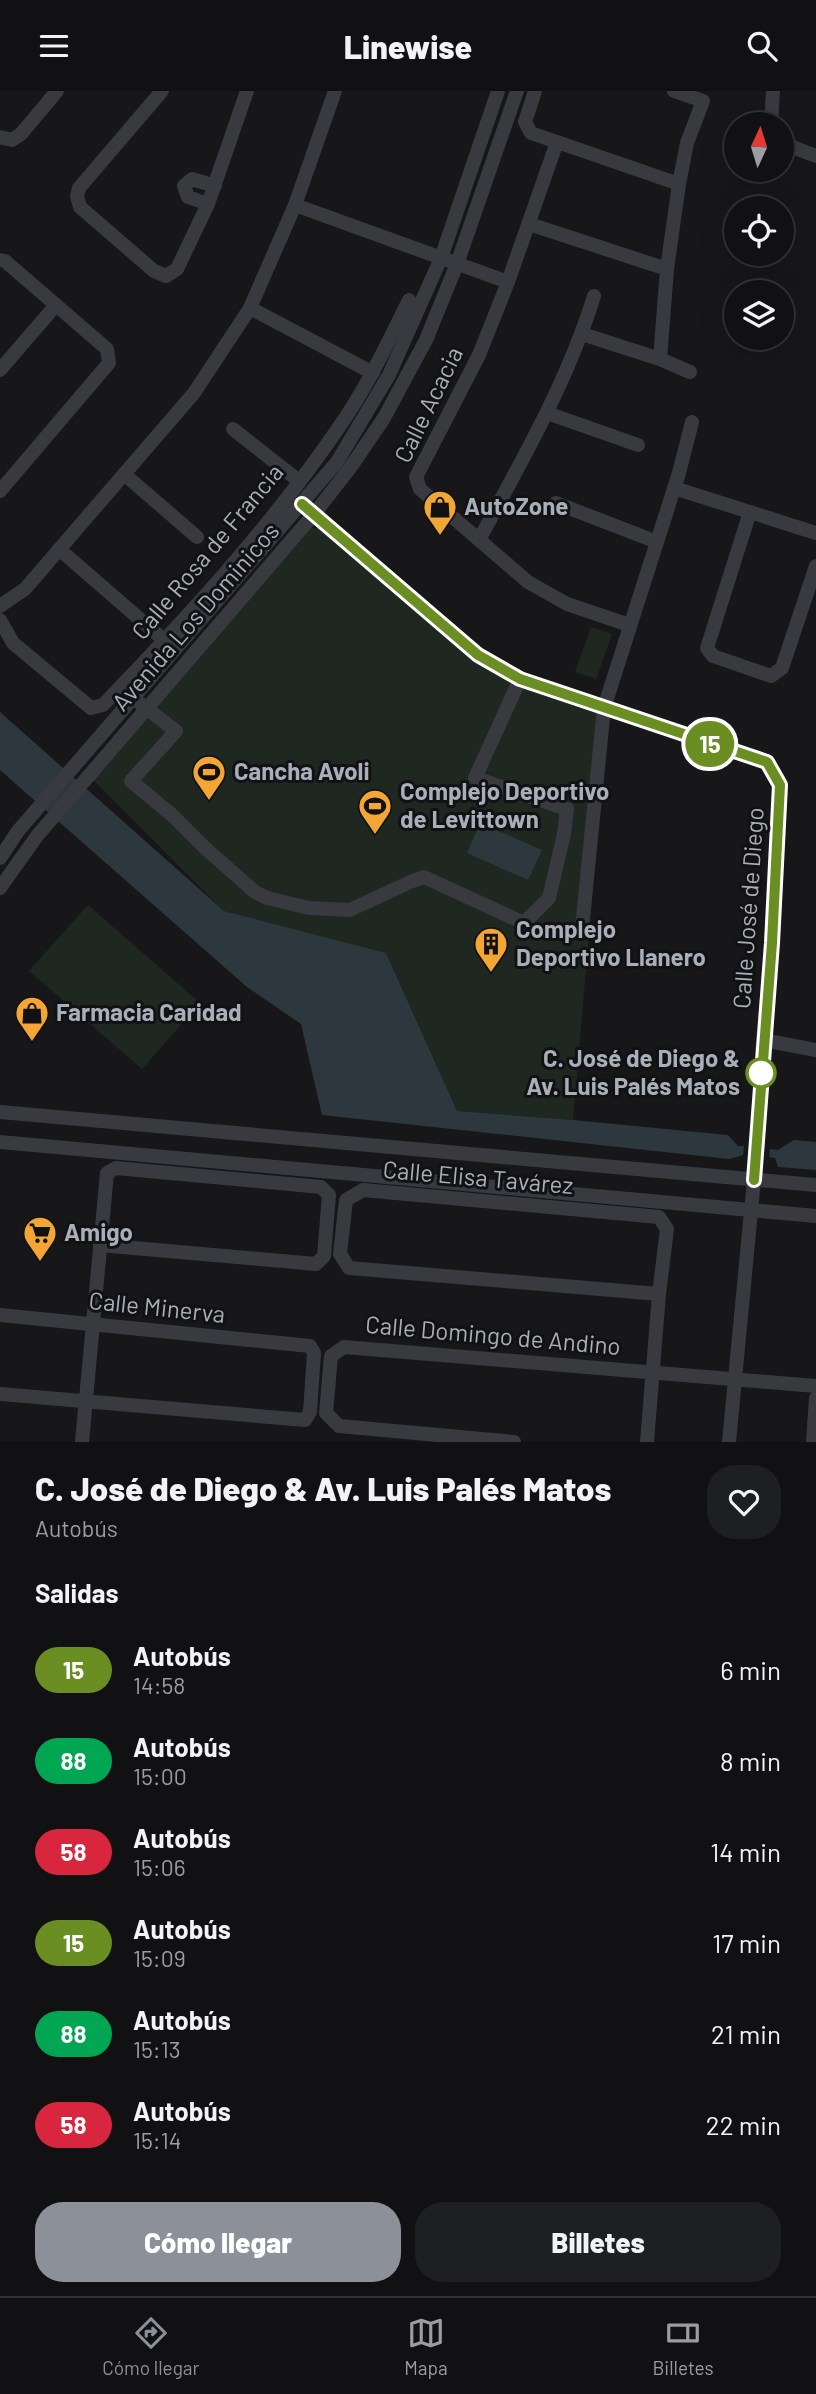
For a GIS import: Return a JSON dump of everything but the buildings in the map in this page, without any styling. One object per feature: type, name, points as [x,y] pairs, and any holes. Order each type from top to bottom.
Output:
[{"type":"street","points":[[0,137],[12,140],[21,134],[57,91]]},
{"type":"street","points":[[162,91],[79,187],[76,196],[80,207],[154,271],[166,276],[177,269],[208,204],[247,91]]},
{"type":"street","points":[[0,606],[25,589],[194,393],[250,308],[295,205],[335,91]]},
{"type":"street","name":"Avenida Los Dominicos","points":[[0,858],[18,831],[337,462],[389,375],[441,258],[498,91]]},
{"type":"street","name":"Avenida Los Dominicos","points":[[0,888],[37,836],[313,514],[350,468],[384,418],[426,339],[457,264],[517,91]]},
{"type":"street","points":[[535,91],[525,123],[531,133],[679,184]]},
{"type":"street","points":[[660,359],[667,269],[679,184],[687,143],[702,101],[674,91]]},
{"type":"street","points":[[772,112],[773,91]]},
{"type":"street","name":"Calle Acacia","points":[[557,142],[509,282],[478,355],[416,477],[420,489],[527,582],[568,604],[629,625]]},
{"type":"street","points":[[794,148],[816,156]]},
{"type":"street","points":[[208,204],[188,197],[184,186],[192,179],[215,186]]},
{"type":"street","points":[[295,205],[509,282]]},
{"type":"street","points":[[529,224],[667,269]]},
{"type":"street","points":[[0,260],[5,261],[107,349],[109,363],[0,491]]},
{"type":"street","points":[[479,540],[547,413],[582,334],[594,296]]},
{"type":"street","name":"Calle Rosa de Francia","points":[[0,620],[13,643],[91,708],[103,705],[165,641],[299,481],[338,429],[373,373],[409,300]]},
{"type":"street","points":[[0,370],[56,305]]},
{"type":"street","points":[[250,308],[373,373]]},
{"type":"street","points":[[582,334],[660,359],[690,372]]},
{"type":"street","points":[[547,413],[638,446]]},
{"type":"street","points":[[582,928],[604,708],[674,488],[692,422]]},
{"type":"street","points":[[233,429],[299,481]]},
{"type":"street","points":[[124,474],[197,537]]},
{"type":"street","points":[[674,488],[816,534]]},
{"type":"street","points":[[556,503],[657,542]]},
{"type":"street","name":"Calle José de Diego","points":[[302,504],[478,655],[520,679],[767,762],[780,785],[772,943],[754,1180],[729,1442]]},
{"type":"street","points":[[750,512],[707,648],[713,656],[771,676],[782,668],[816,566]]},
{"type":"street","points":[[59,549],[165,641]]},
{"type":"street","points":[[132,698],[176,730],[131,781],[255,892],[267,898],[309,908],[351,910],[424,877],[524,922],[549,898],[567,809],[475,778],[520,679]]},
{"type":"street","points":[[763,1040],[816,1050]]},
{"type":"street","points":[[0,1112],[816,1185]]},
{"type":"street","points":[[0,1142],[816,1216]]},
{"type":"street","points":[[82,1442],[85,1402],[93,1324],[100,1245],[107,1173],[116,1168],[321,1187],[329,1195],[324,1256],[316,1264],[100,1245]]},
{"type":"street","name":"Calle Elisa Tavárez","points":[[653,1372],[667,1229],[659,1217],[363,1190],[346,1200],[340,1254],[349,1268],[659,1294]]},
{"type":"street","name":"Calle Minerva","points":[[0,1315],[310,1346],[314,1353],[310,1412],[305,1420],[85,1402]]},
{"type":"street","name":"Calle Domingo de Andino","points":[[514,1442],[339,1426],[326,1413],[331,1356],[344,1347],[816,1386]]},
{"type":"street","name":"Calle Domingo de Andino","points":[[647,1442],[653,1372]]},
{"type":"street","points":[[0,1394],[85,1402]]},
{"type":"street","points":[[813,1442],[816,1398]]},
{"type":"shaded area","name":"Complejo Deportivo de Levittown","points":[[310,528],[318,528],[331,536],[477,657],[596,709],[607,725],[573,1120],[457,1111],[386,953],[224,911],[90,777]]},
{"type":"shaded area","points":[[591,627],[612,634],[596,679],[575,672]]},
{"type":"shaded area","points":[[0,712],[224,911],[386,953],[457,1111],[728,1135],[738,1146],[744,1146],[743,1155],[729,1159],[322,1115],[301,1024],[247,987],[0,770]]},
{"type":"shaded area","points":[[480,823],[542,850],[528,880],[467,853]]},
{"type":"shaded area","points":[[88,905],[200,1003],[142,1069],[29,971]]},
{"type":"shaded area","points":[[794,1140],[816,1142],[816,1170],[778,1167],[775,1158],[769,1157],[770,1149],[778,1150]]},
{"type":"bus line","name":"15","points":[[302,504],[478,655],[520,679],[767,762],[780,785],[772,901],[772,943],[754,1180]]},
{"type":"place","name":"AutoZone","points":[[440,537]]},
{"type":"place","name":"Cancha Avoli","points":[[209,802]]},
{"type":"place","name":"Complejo Deportivo de Levittown","points":[[375,836]]},
{"type":"place","name":"Complejo Deportivo Llanero","points":[[491,974]]},
{"type":"place","name":"Farmacia Caridad","points":[[32,1043]]},
{"type":"place","name":"C. José de Diego & Av. Luis Palés Matos","points":[[761,1073]]},
{"type":"place","name":"Amigo","points":[[40,1263]]}]
